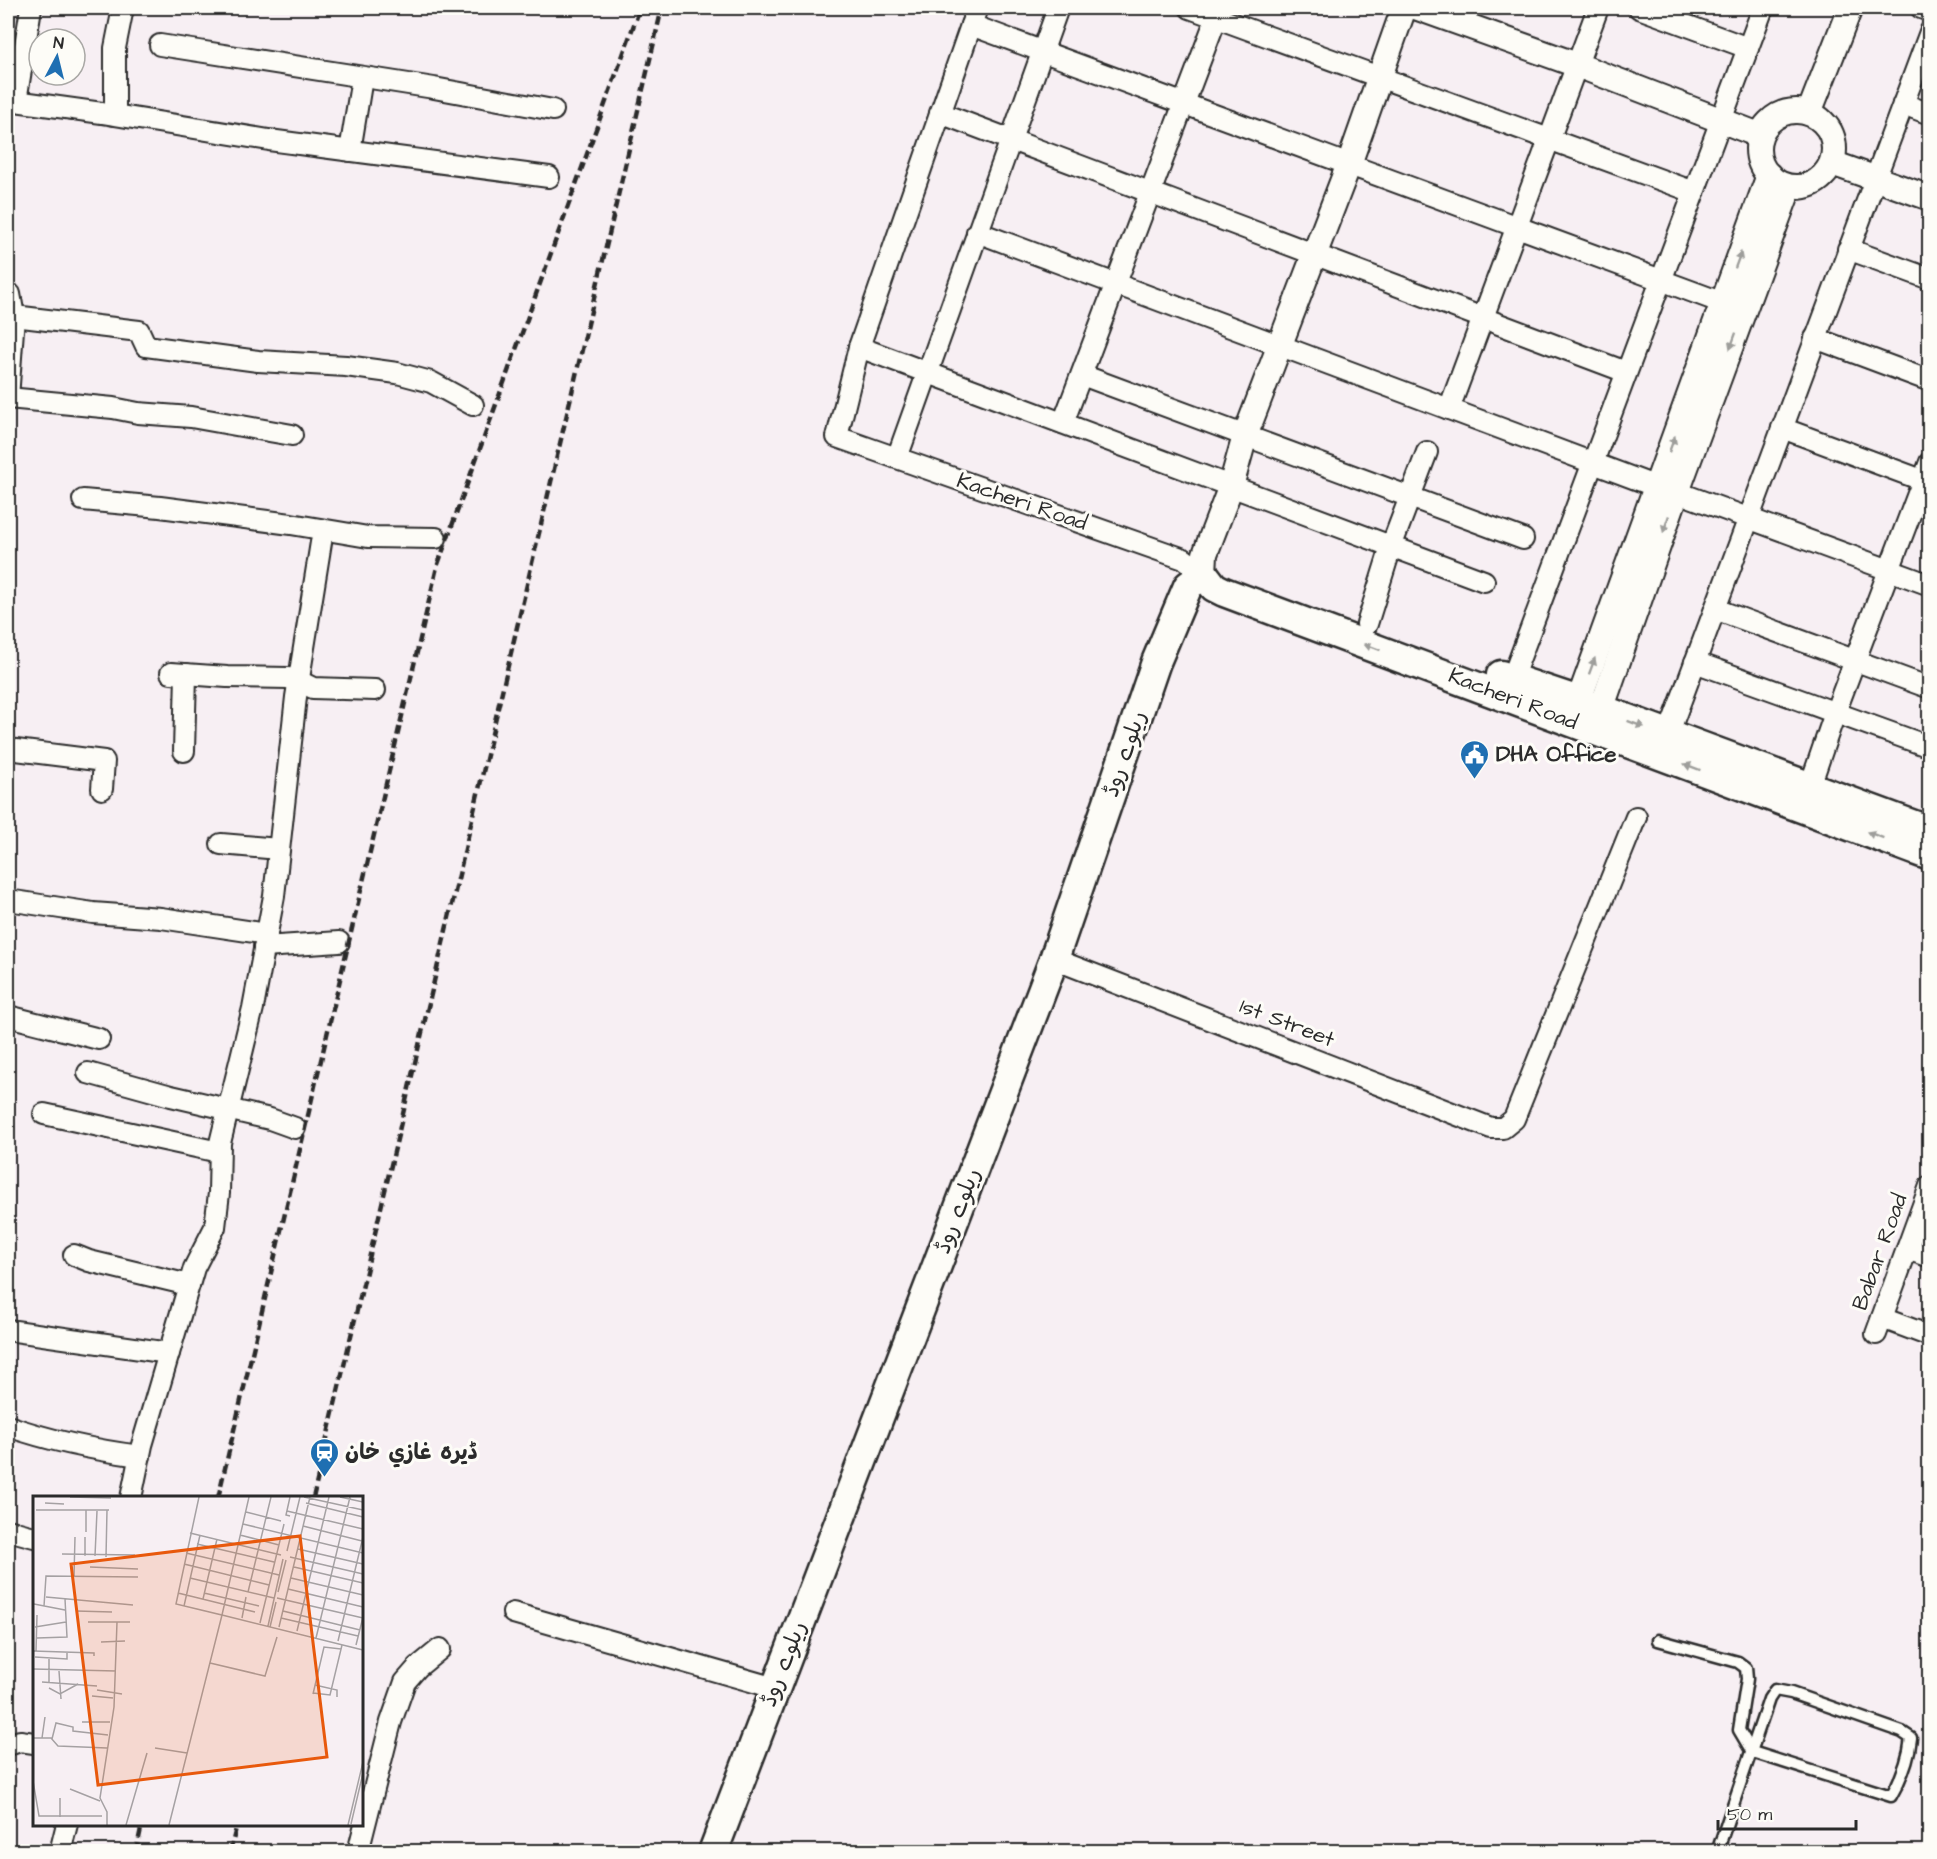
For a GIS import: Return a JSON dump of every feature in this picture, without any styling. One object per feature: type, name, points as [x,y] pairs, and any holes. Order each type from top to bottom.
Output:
[{"type":"main road","name":"Kacheri Road","points":[[1204,574],[1259,588],[1366,624],[1512,679],[1586,716],[1668,735],[1929,831]]},
{"type":"main road","name":"Kacheri Road","points":[[1204,574],[1214,587],[1224,592],[1586,716],[1929,856]]},
{"type":"main road","name":"ریلوے روڈ","points":[[712,1851],[1054,958],[1156,662],[1188,586],[1204,574]]},
{"type":"street","points":[[31,8],[12,101],[350,151],[549,177]]},
{"type":"street","points":[[115,115],[115,48],[123,8]]},
{"type":"street","points":[[897,458],[1058,8]]},
{"type":"street","points":[[1190,8],[1218,12],[1379,77],[1694,192]]},
{"type":"street","points":[[1204,574],[1205,554],[1231,486],[1245,436],[1348,164],[1404,8]]},
{"type":"street","points":[[1418,8],[1577,65],[1759,135]]},
{"type":"street","points":[[1449,409],[1598,8]]},
{"type":"street","points":[[1639,8],[1748,48]]},
{"type":"street","points":[[1512,679],[1763,8]]},
{"type":"street","points":[[1809,113],[1850,8]]},
{"type":"street","points":[[1921,8],[1929,10]]},
{"type":"street","points":[[1063,423],[1218,12]]},
{"type":"street","points":[[1484,580],[1390,547],[859,347],[974,16],[1042,50],[1723,303]]},
{"type":"street","points":[[1668,735],[1929,32]]},
{"type":"street","points":[[160,45],[553,110]]},
{"type":"street","points":[[350,151],[362,78]]},
{"type":"street","points":[[1903,104],[1929,114]]},
{"type":"street","points":[[1786,112],[1809,113],[1820,119],[1829,129],[1834,141],[1832,163],[1821,178],[1810,184],[1779,182],[1764,170],[1759,159],[1759,135],[1775,117],[1786,112]]},
{"type":"street","points":[[940,113],[1626,372]]},
{"type":"street","points":[[1832,163],[1929,198]]},
{"type":"street","points":[[1667,490],[1723,303],[1779,182]]},
{"type":"street","points":[[1586,716],[1779,182]]},
{"type":"street","points":[[977,232],[1593,463],[1929,585]]},
{"type":"street","points":[[1848,249],[1929,279]]},
{"type":"street","points":[[8,294],[10,294],[14,316],[8,398],[191,417],[292,435]]},
{"type":"street","points":[[14,316],[139,331],[146,346],[258,361],[346,366],[397,373],[431,382],[472,405]]},
{"type":"street","points":[[1815,338],[1929,381]]},
{"type":"street","name":"Kacheri Road","points":[[859,347],[837,437],[1184,559],[1204,574]]},
{"type":"street","points":[[1082,375],[1523,539]]},
{"type":"street","points":[[1782,428],[1926,482]]},
{"type":"street","points":[[1366,624],[1390,547],[1427,452]]},
{"type":"street","points":[[1810,786],[1889,570],[1926,482],[1929,462]]},
{"type":"street","points":[[83,500],[160,507],[368,537],[436,538]]},
{"type":"street","points":[[131,1496],[140,1456],[194,1268],[215,1227],[219,1193],[219,1152],[253,1008],[265,940],[279,849],[299,681],[323,530]]},
{"type":"street","points":[[1714,609],[1929,688]]},
{"type":"street","points":[[1695,662],[1929,747]]},
{"type":"street","points":[[184,751],[179,674],[288,678],[313,688],[375,690]]},
{"type":"street","points":[[8,749],[105,761],[102,789]]},
{"type":"street","name":"1st Street","points":[[1054,958],[1491,1128],[1503,1128],[1514,1119],[1636,817]]},
{"type":"street","points":[[221,844],[279,849]]},
{"type":"street","points":[[8,900],[93,913],[161,918],[265,940],[339,942]]},
{"type":"street","points":[[8,1016],[99,1039]]},
{"type":"street","points":[[88,1073],[270,1119],[295,1128]]},
{"type":"street","points":[[44,1114],[219,1152]]},
{"type":"street","name":"Babar Road","points":[[1929,1186],[1879,1326],[1929,1336]]},
{"type":"street","points":[[1907,1249],[1929,1257]]},
{"type":"street","points":[[74,1255],[89,1261],[189,1285]]},
{"type":"street","points":[[8,1330],[169,1353]]},
{"type":"street","points":[[8,1426],[51,1440],[140,1456]]},
{"type":"street","points":[[8,1530],[33,1537]]},
{"type":"street","points":[[513,1613],[775,1688]]},
{"type":"street","points":[[358,1851],[391,1722],[405,1682],[418,1667],[440,1649]]},
{"type":"street","points":[[8,1745],[20,1741],[33,1743]]},
{"type":"street","points":[[60,1851],[66,1826]]},
{"type":"lane","points":[[1658,1640],[1738,1662],[1746,1668],[1747,1679],[1739,1730],[1752,1752],[1892,1796],[1910,1748],[1911,1738],[1902,1732],[1791,1693],[1775,1690],[1769,1699],[1752,1752],[1717,1851]]},
{"type":"railway","points":[[218,1496],[437,567],[640,8]]},
{"type":"railway","points":[[313,1496],[662,8]]},
{"type":"railway","points":[[136,1852],[142,1826]]},
{"type":"railway","points":[[230,1852],[236,1826]]},
{"type":"place","name":"DHA Office","points":[[1475,780]]},
{"type":"place","name":"ڈيره غازي خان","points":[[324,1478]]}]
